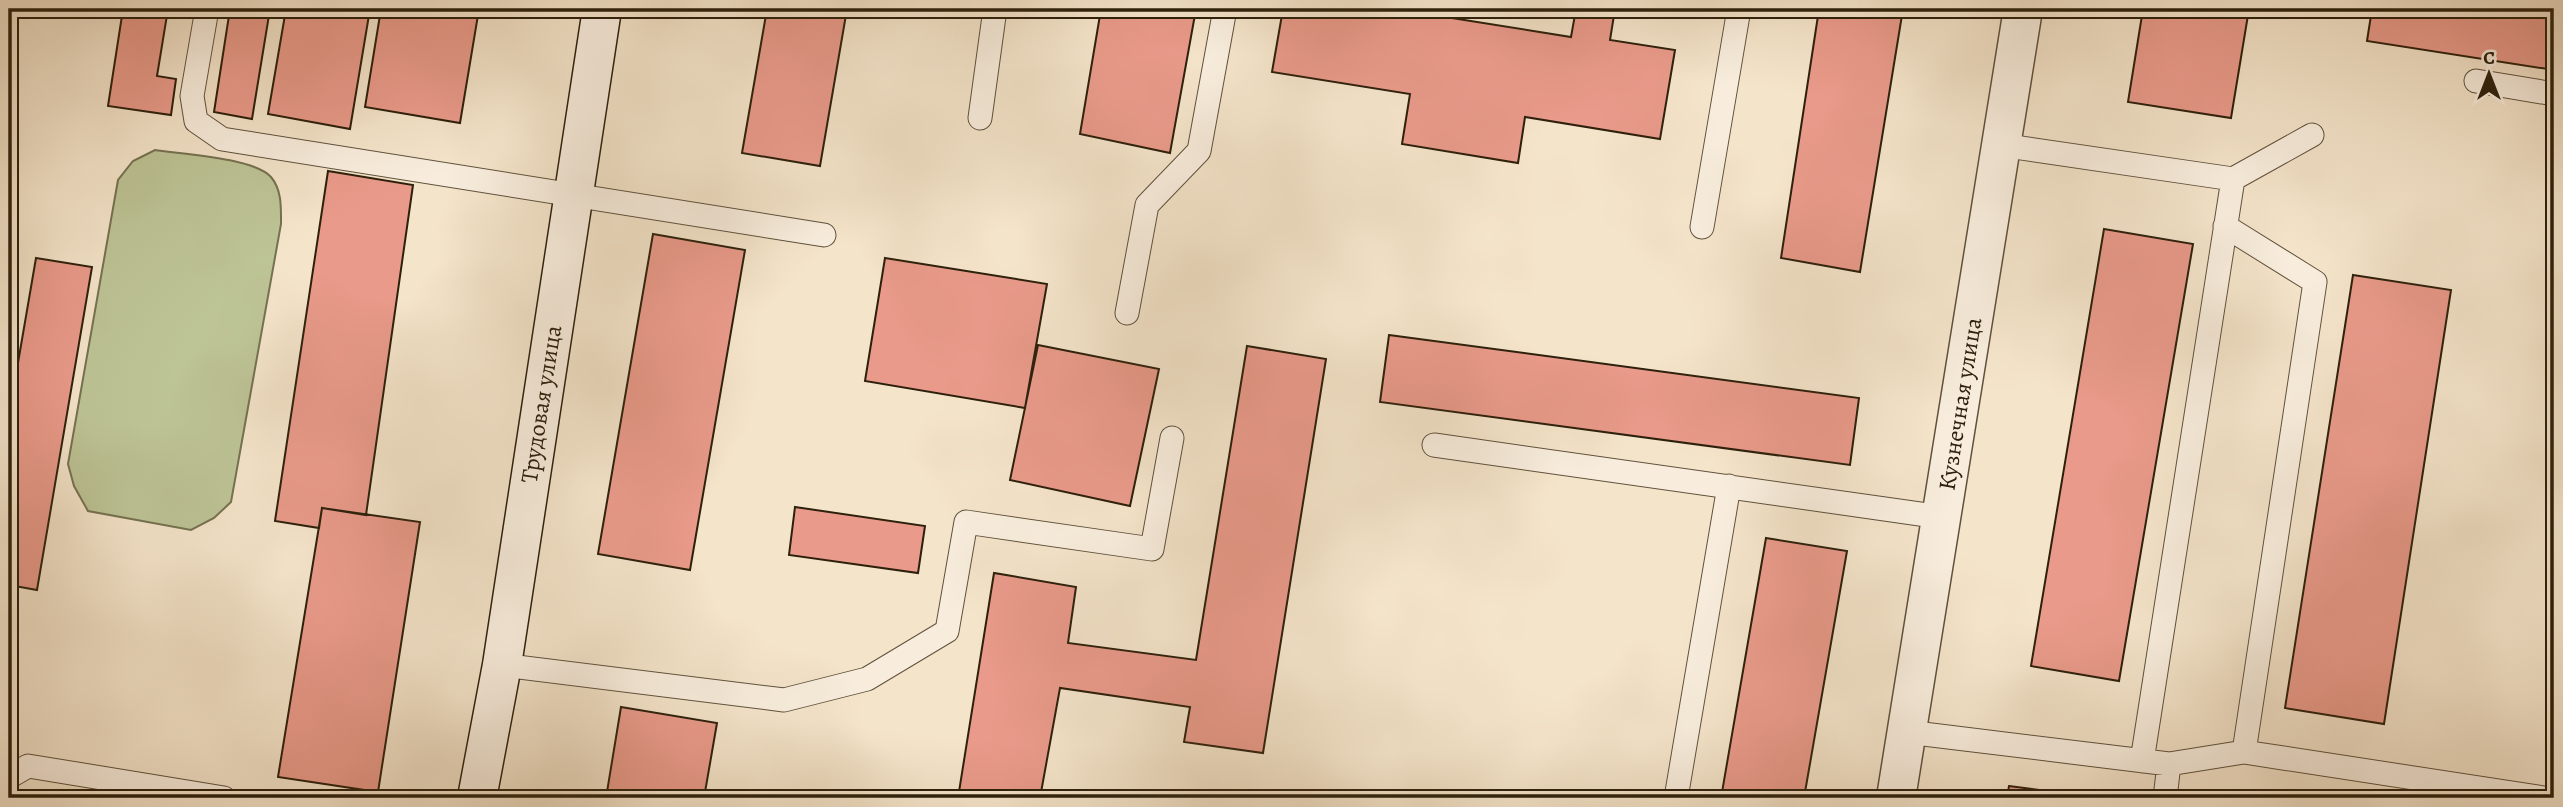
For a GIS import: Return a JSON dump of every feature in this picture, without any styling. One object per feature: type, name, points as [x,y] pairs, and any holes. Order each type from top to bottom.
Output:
[{"type":"street","name":"Трудовая улица","points":[[477,798],[502,665],[602,9]]},
{"type":"street","name":"Кузнечная улица","points":[[1896,798],[2023,9]]},
{"type":"lane","points":[[207,9],[192,96],[196,121],[222,139],[824,235]]},
{"type":"lane","points":[[980,118],[995,9]]},
{"type":"lane","points":[[1127,313],[1147,205],[1199,151],[1225,9]]},
{"type":"lane","points":[[1702,227],[1739,9]]},
{"type":"lane","points":[[2476,81],[2554,94]]},
{"type":"lane","points":[[2001,145],[2233,179],[2312,135]]},
{"type":"lane","points":[[2142,761],[2233,179]]},
{"type":"lane","points":[[2225,226],[2315,282],[2244,752]]},
{"type":"lane","points":[[502,665],[784,700],[867,679],[947,631],[967,522],[1152,549],[1172,438]]},
{"type":"lane","points":[[1434,445],[1941,517]]},
{"type":"lane","points":[[1676,798],[1729,486]]},
{"type":"lane","points":[[1907,732],[2169,764],[2244,752],[2544,798]]},
{"type":"lane","points":[[2165,798],[2169,764]]},
{"type":"lane","points":[[9,777],[27,765],[224,798]]},
{"type":"green space","points":[[155,150],[249,165],[275,182],[281,206],[281,224],[231,502],[214,518],[191,530],[88,511],[74,486],[68,464],[118,180],[133,161]]},
{"type":"building","points":[[123,9],[168,9],[157,76],[176,79],[171,115],[108,106]]},
{"type":"building","points":[[230,9],[270,9],[252,119],[214,112]]},
{"type":"building","points":[[286,9],[370,9],[350,129],[268,114]]},
{"type":"building","points":[[381,9],[479,9],[460,123],[365,107]]},
{"type":"building","points":[[767,9],[847,9],[820,166],[742,153]]},
{"type":"building","points":[[1101,9],[1196,9],[1170,153],[1080,134]]},
{"type":"building","points":[[1283,9],[1395,9],[1571,37],[1576,9],[1615,9],[1610,40],[1675,50],[1660,139],[1525,117],[1518,163],[1402,144],[1410,94],[1272,72]]},
{"type":"building","points":[[1819,9],[1903,9],[1860,272],[1781,258]]},
{"type":"building","points":[[2143,9],[2249,9],[2231,118],[2128,102]]},
{"type":"building","points":[[2372,9],[2554,9],[2554,70],[2367,41]]},
{"type":"building","points":[[328,171],[413,185],[366,515],[322,508],[319,528],[275,521]]},
{"type":"building","points":[[2104,229],[2193,244],[2119,681],[2031,666]]},
{"type":"building","points":[[653,234],[745,250],[690,570],[598,554]]},
{"type":"building","points":[[36,258],[92,267],[37,590],[9,585],[9,415]]},
{"type":"building","points":[[885,258],[1047,284],[1025,408],[865,381]]},
{"type":"building","points":[[2353,275],[2451,290],[2384,724],[2285,708]]},
{"type":"building","points":[[1389,335],[1859,398],[1850,465],[1380,402]]},
{"type":"building","points":[[1038,345],[1159,369],[1130,506],[1010,480]]},
{"type":"building","points":[[1247,346],[1326,359],[1263,753],[1184,742],[1190,707],[1060,688],[1040,798],[958,798],[994,573],[1076,587],[1068,643],[1196,660]]},
{"type":"building","points":[[795,507],[925,526],[918,573],[789,555]]},
{"type":"building","points":[[322,508],[420,522],[378,792],[278,777]]},
{"type":"building","points":[[1766,538],[1847,551],[1804,798],[1721,798]]},
{"type":"building","points":[[621,707],[717,723],[704,798],[606,798]]},
{"type":"building","points":[[2009,786],[2099,798],[2007,798]]}]
